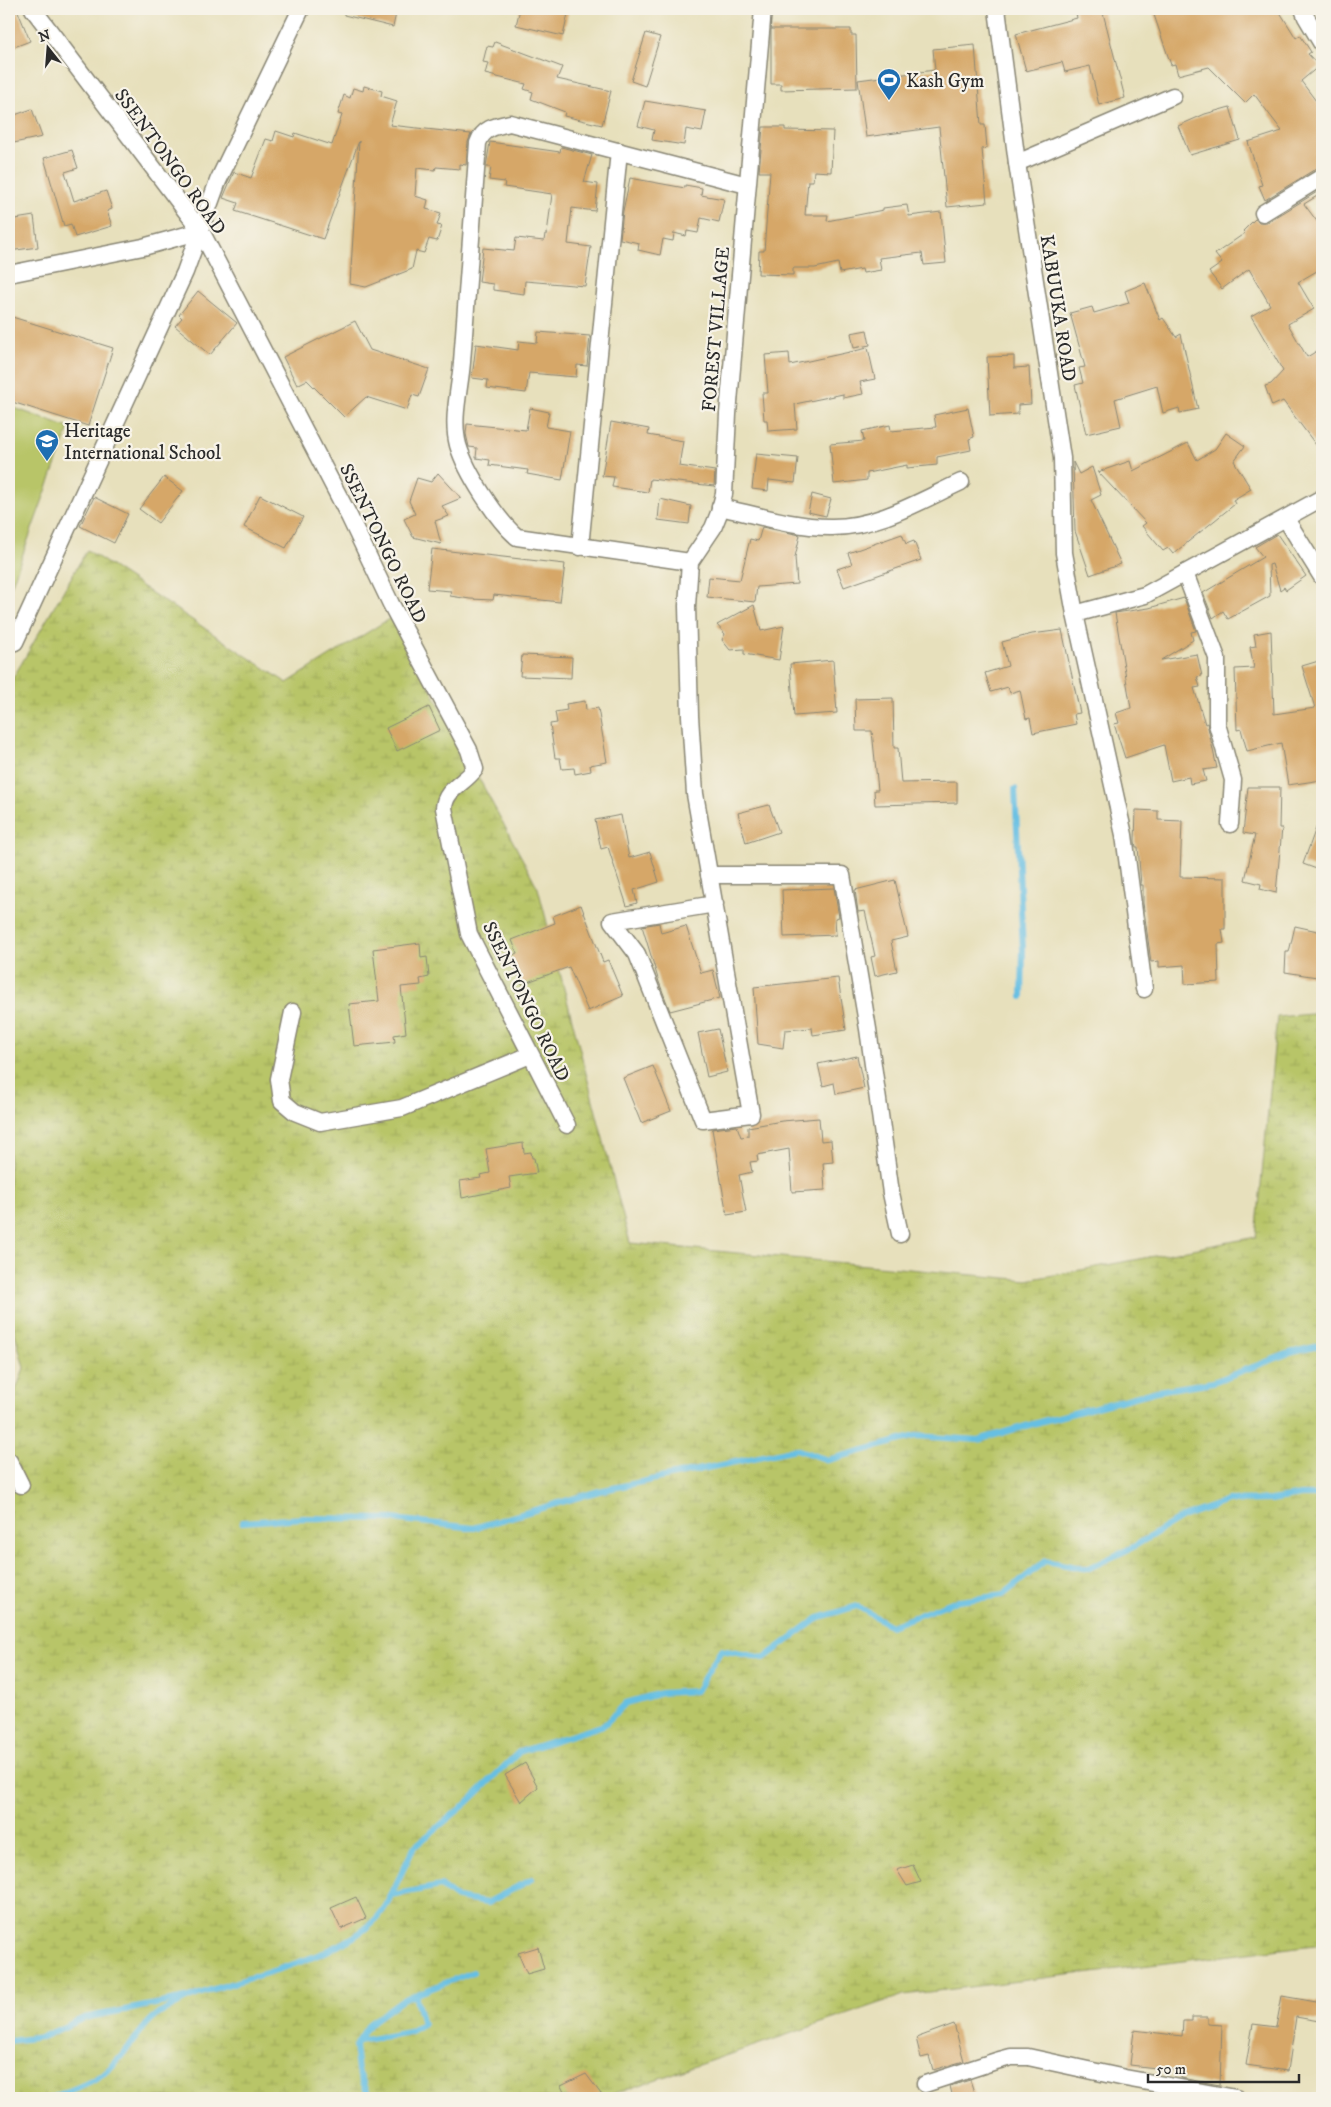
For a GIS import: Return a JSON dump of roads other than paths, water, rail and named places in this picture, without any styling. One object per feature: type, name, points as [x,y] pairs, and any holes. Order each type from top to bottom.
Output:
[{"type":"street","name":"SSENTONGO ROAD","points":[[33,9],[201,231],[344,507],[390,604],[469,750],[475,769],[449,792],[444,799],[446,819],[469,934],[567,1125]]},
{"type":"street","points":[[15,642],[185,272],[218,180],[301,9]]},
{"type":"street","name":"FOREST VILLAGE","points":[[690,562],[712,528],[720,507],[726,460],[728,414],[763,9]]},
{"type":"street","name":"KABUUKA ROAD","points":[[997,9],[1017,163],[1062,458],[1064,553],[1124,836],[1144,989]]},
{"type":"street","points":[[1303,9],[1322,44]]},
{"type":"street","points":[[1017,163],[1173,96]]},
{"type":"street","points":[[715,904],[612,921],[637,954],[703,1120],[751,1114],[692,767],[688,606],[690,562],[517,537],[500,519],[484,495],[459,446],[456,421],[462,372],[478,143],[481,135],[490,128],[510,123],[747,185]]},
{"type":"street","points":[[580,546],[619,151]]},
{"type":"street","points":[[1263,213],[1322,177]]},
{"type":"street","points":[[9,274],[143,246],[201,231]]},
{"type":"street","points":[[720,507],[812,527],[832,528],[872,521],[904,509],[961,482]]},
{"type":"street","points":[[1076,614],[1145,595],[1322,498]]},
{"type":"street","points":[[1286,519],[1322,577]]},
{"type":"street","points":[[1185,573],[1217,658],[1217,724],[1233,780],[1230,824]]},
{"type":"street","points":[[709,875],[842,875],[868,1029],[891,1193],[900,1234]]},
{"type":"street","points":[[293,1012],[279,1079],[282,1101],[295,1112],[320,1122],[402,1108],[530,1055]]},
{"type":"street","points":[[9,1461],[20,1485]]},
{"type":"street","points":[[925,2084],[1011,2057],[1028,2058],[1236,2098]]},
{"type":"waterway","points":[[1015,789],[1023,950],[1022,997]]},
{"type":"waterway","points":[[242,1522],[304,1518],[393,1519],[474,1528],[599,1491],[796,1449],[828,1460],[916,1436],[978,1440],[1157,1391],[1213,1382],[1290,1353],[1322,1345]]},
{"type":"waterway","points":[[391,1895],[414,1847],[467,1803],[519,1752],[604,1725],[626,1703],[661,1693],[696,1691],[721,1650],[764,1658],[818,1618],[857,1606],[891,1626],[952,1602],[1003,1595],[1045,1561],[1087,1569],[1133,1547],[1182,1517],[1228,1501],[1271,1500],[1301,1495],[1322,1495]]},
{"type":"waterway","points":[[51,2098],[81,2086],[103,2074],[120,2058],[151,2020],[171,2007],[194,1996],[305,1960],[334,1948],[359,1933],[379,1916],[391,1895],[441,1886],[457,1898],[487,1903],[532,1879]]},
{"type":"waterway","points":[[370,2098],[358,2071],[355,2046],[369,2024],[402,2000],[473,1972]]},
{"type":"waterway","points":[[359,2041],[409,2032],[423,2024],[415,1995]]},
{"type":"waterway","points":[[9,2041],[42,2037],[84,2018],[186,1998]]},
{"type":"place","name":"Kash Gym","points":[[889,101]]},
{"type":"place","name":"Heritage International School","points":[[47,462]]}]
